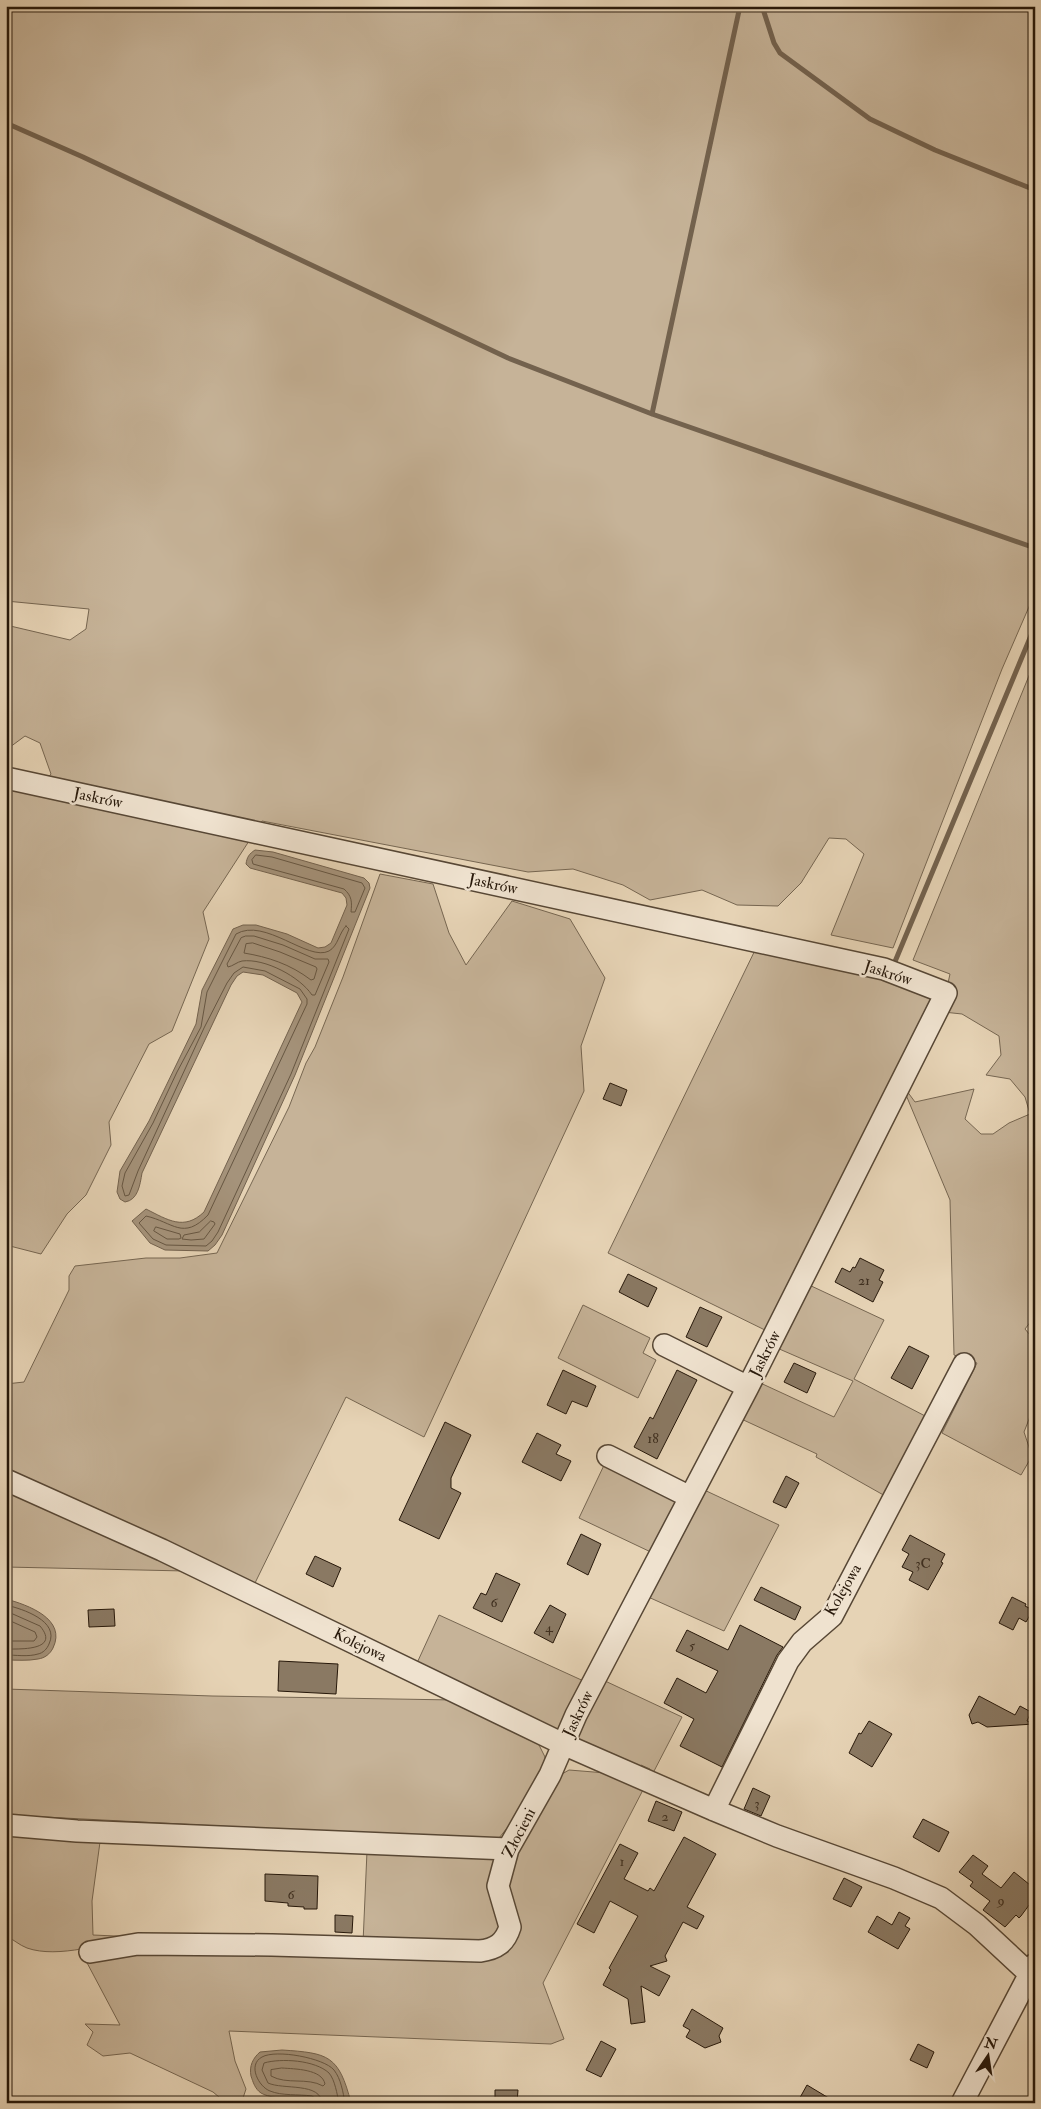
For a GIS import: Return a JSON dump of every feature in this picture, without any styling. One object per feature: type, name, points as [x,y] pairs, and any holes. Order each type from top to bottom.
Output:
[{"type":"street","name":"Jaskrów","points":[[6,778],[884,969],[946,993],[748,1387],[576,1715],[563,1744]]},
{"type":"street","points":[[664,1345],[748,1387]]},
{"type":"street","name":"Kolejowa","points":[[714,1810],[788,1661],[802,1642],[832,1616],[964,1364]]},
{"type":"street","points":[[608,1456],[690,1497]]},
{"type":"street","name":"Kolejowa","points":[[6,1480],[171,1554],[563,1744],[777,1836],[894,1878],[941,1898],[977,1925],[1033,1972]]},
{"type":"street","name":"Złocieni","points":[[90,1952],[138,1944],[272,1945],[480,1951],[497,1947],[507,1936],[510,1928],[498,1886],[508,1850],[550,1775],[563,1744]]},
{"type":"street","points":[[6,1825],[77,1831],[508,1850]]},
{"type":"street","points":[[962,2103],[1033,1972]]},
{"type":"shaded area","points":[[6,6],[1035,6],[1035,593],[1002,669],[893,948],[831,935],[864,854],[846,839],[829,838],[801,883],[778,906],[737,905],[702,890],[650,900],[623,885],[573,869],[528,872],[262,821],[203,912],[209,939],[172,1031],[149,1044],[109,1122],[111,1145],[86,1195],[67,1214],[41,1254],[6,1245],[6,773],[40,787],[51,774],[40,743],[25,736],[6,750],[6,625],[70,640],[86,629],[89,609],[6,601],[6,200],[9,197],[6,198]]},
{"type":"shaded area","points":[[1035,661],[1035,1316],[1025,1329],[1035,1341],[1035,1404],[1024,1432],[1032,1456],[1021,1475],[942,1433],[977,1363],[954,1355],[950,1200],[901,1083],[771,1333],[608,1253],[759,942],[948,983],[950,974],[913,960]],"holes":[[[934,1011],[962,1014],[999,1036],[1001,1055],[986,1075],[1010,1079],[1025,1097],[1030,1114],[1009,1123],[993,1134],[981,1134],[965,1119],[974,1089],[915,1102],[901,1083]]]},
{"type":"shaded area","points":[[380,874],[433,884],[449,933],[466,965],[512,901],[570,919],[605,978],[581,1046],[584,1091],[424,1437],[346,1397],[255,1583],[6,1469],[6,1384],[24,1382],[69,1290],[69,1276],[75,1266],[146,1258],[180,1258],[217,1253],[289,1107],[306,1063],[315,1047],[343,977]]},
{"type":"shaded area","points":[[807,1284],[884,1320],[854,1379],[929,1418],[887,1497],[816,1457],[817,1454],[737,1417],[756,1381],[834,1417],[853,1381],[777,1348]]},
{"type":"shaded area","points":[[583,1305],[650,1338],[643,1353],[656,1360],[638,1398],[558,1358]]},
{"type":"shaded area","points":[[606,1461],[679,1498],[655,1554],[579,1518]]},
{"type":"shaded area","points":[[6,1488],[185,1571],[6,1567]]},
{"type":"shaded area","points":[[700,1488],[779,1525],[724,1631],[646,1596]]},
{"type":"shaded area","points":[[439,1615],[588,1683],[561,1733],[417,1663]]},
{"type":"shaded area","points":[[603,1680],[682,1717],[652,1775],[649,1774],[650,1769],[641,1765],[638,1768],[579,1743],[575,1735]]},
{"type":"shaded area","points":[[6,1689],[212,1696],[455,1700],[538,1743],[545,1757],[544,1770],[532,1797],[499,1838],[490,1840],[6,1815]]},
{"type":"shaded area","points":[[569,1770],[606,1773],[644,1788],[543,1983],[564,2039],[551,2044],[229,2031],[235,2061],[246,2089],[243,2098],[250,2103],[226,2103],[213,2092],[130,2053],[103,2056],[87,2045],[93,2032],[85,2024],[120,2025],[85,1959],[117,1952],[496,1952],[507,1898],[510,1863],[562,1774]]},
{"type":"shaded area","points":[[6,1831],[100,1842],[92,1901],[93,1935],[138,1937],[82,1949],[53,1952],[27,1948],[6,1936]]},
{"type":"shaded area","points":[[367,1851],[499,1857],[504,1921],[498,1940],[363,1943]]},
{"type":"water","points":[[255,850],[273,852],[364,878],[369,883],[370,888],[295,1075],[222,1235],[208,1251],[165,1250],[150,1243],[132,1221],[146,1209],[176,1222],[190,1221],[204,1212],[302,1002],[297,993],[263,975],[243,972],[237,976],[142,1173],[136,1195],[125,1202],[120,1199],[117,1192],[120,1171],[149,1121],[196,1024],[202,990],[233,929],[243,925],[256,925],[287,934],[318,948],[325,947],[331,943],[347,905],[346,898],[342,893],[250,868],[246,864],[247,859]]},
{"type":"water","points":[[6,1599],[34,1609],[50,1621],[55,1629],[56,1638],[53,1648],[47,1655],[34,1660],[6,1660]]},
{"type":"water","points":[[282,2050],[321,2055],[329,2060],[342,2075],[351,2103],[290,2100],[261,2093],[253,2083],[251,2076],[252,2063],[260,2052]]},
{"type":"building","points":[[610,1083],[627,1090],[621,1106],[603,1099]]},
{"type":"building","points":[[860,1258],[884,1270],[879,1280],[883,1282],[873,1302],[835,1282],[842,1268],[850,1272],[853,1267],[855,1268]]},
{"type":"building","points":[[628,1274],[657,1288],[648,1307],[619,1292]]},
{"type":"building","points":[[700,1307],[722,1317],[707,1347],[686,1337]]},
{"type":"building","points":[[909,1346],[929,1356],[912,1389],[891,1378]]},
{"type":"building","points":[[794,1363],[816,1373],[807,1393],[784,1382]]},
{"type":"building","points":[[563,1370],[596,1386],[587,1407],[572,1401],[566,1414],[547,1405]]},
{"type":"building","points":[[677,1370],[697,1380],[657,1459],[634,1447],[650,1417],[653,1419]]},
{"type":"building","points":[[445,1422],[471,1435],[451,1478],[451,1488],[461,1493],[439,1539],[399,1520]]},
{"type":"building","points":[[537,1433],[561,1445],[556,1454],[571,1461],[561,1481],[522,1462]]},
{"type":"building","points":[[786,1476],[799,1483],[786,1508],[773,1502]]},
{"type":"building","points":[[581,1534],[601,1544],[588,1575],[567,1564]]},
{"type":"building","points":[[910,1535],[945,1554],[941,1562],[943,1563],[928,1590],[909,1580],[913,1572],[902,1567],[909,1554],[902,1550]]},
{"type":"building","points":[[315,1556],[341,1568],[333,1587],[306,1574]]},
{"type":"building","points":[[496,1573],[520,1584],[502,1622],[473,1608],[481,1593],[486,1595]]},
{"type":"building","points":[[761,1587],[801,1607],[795,1620],[754,1600]]},
{"type":"building","points":[[1012,1597],[1033,1610],[1026,1622],[1019,1618],[1013,1630],[999,1623]]},
{"type":"building","points":[[550,1605],[566,1614],[553,1643],[534,1633]]},
{"type":"building","points":[[114,1609],[115,1626],[89,1627],[88,1610]]},
{"type":"building","points":[[740,1625],[783,1647],[777,1655],[722,1767],[680,1746],[694,1719],[664,1703],[677,1678],[706,1693],[718,1671],[676,1651],[687,1630],[728,1650]]},
{"type":"building","points":[[279,1661],[338,1664],[336,1694],[278,1691]]},
{"type":"building","points":[[979,1696],[1015,1715],[1020,1706],[1031,1712],[1027,1721],[1034,1724],[987,1727],[978,1722],[972,1724],[969,1715]]},
{"type":"building","points":[[869,1721],[892,1734],[872,1767],[849,1753],[859,1733],[861,1734]]},
{"type":"building","points":[[753,1788],[770,1796],[761,1816],[744,1809]]},
{"type":"building","points":[[656,1801],[682,1812],[674,1831],[648,1821]]},
{"type":"building","points":[[923,1819],[949,1832],[939,1852],[913,1837]]},
{"type":"building","points":[[684,1837],[716,1854],[687,1907],[704,1916],[697,1929],[683,1922],[665,1956],[667,1961],[650,1966],[670,1976],[659,1996],[641,1986],[645,2022],[631,2024],[628,1999],[603,1985],[611,1970],[609,1968],[638,1916],[610,1901],[594,1933],[577,1924],[620,1844],[638,1853],[624,1879],[648,1891],[650,1888],[654,1891]]},
{"type":"building","points":[[973,1855],[988,1866],[982,1874],[1001,1888],[1014,1872],[1035,1889],[1035,1897],[1021,1916],[1019,1918],[1016,1915],[1005,1927],[983,1910],[990,1901],[970,1886],[973,1882],[959,1872]]},
{"type":"building","points":[[265,1874],[318,1876],[317,1909],[304,1909],[304,1907],[288,1906],[288,1903],[265,1901]]},
{"type":"building","points":[[844,1878],[862,1887],[851,1907],[833,1899]]},
{"type":"building","points":[[899,1912],[910,1918],[905,1926],[910,1929],[898,1949],[868,1932],[877,1916],[892,1925]]},
{"type":"building","points":[[335,1915],[353,1916],[352,1933],[335,1932]]},
{"type":"building","points":[[692,2009],[723,2028],[719,2036],[721,2042],[705,2048],[686,2037],[690,2030],[683,2026]]},
{"type":"building","points":[[601,2041],[616,2049],[601,2077],[586,2070]]},
{"type":"building","points":[[918,2044],[934,2052],[927,2068],[910,2060]]},
{"type":"building","points":[[807,2085],[837,2103],[797,2103]]},
{"type":"building","points":[[495,2090],[518,2090],[517,2103],[495,2103]]},
{"type":"waterway","points":[[652,414],[740,6]]},
{"type":"waterway","points":[[762,6],[774,43],[780,53],[870,119],[935,150],[1035,190]]},
{"type":"waterway","points":[[6,123],[83,157],[508,358],[652,414],[1035,548]]},
{"type":"waterway","points":[[894,964],[1035,626]]}]
